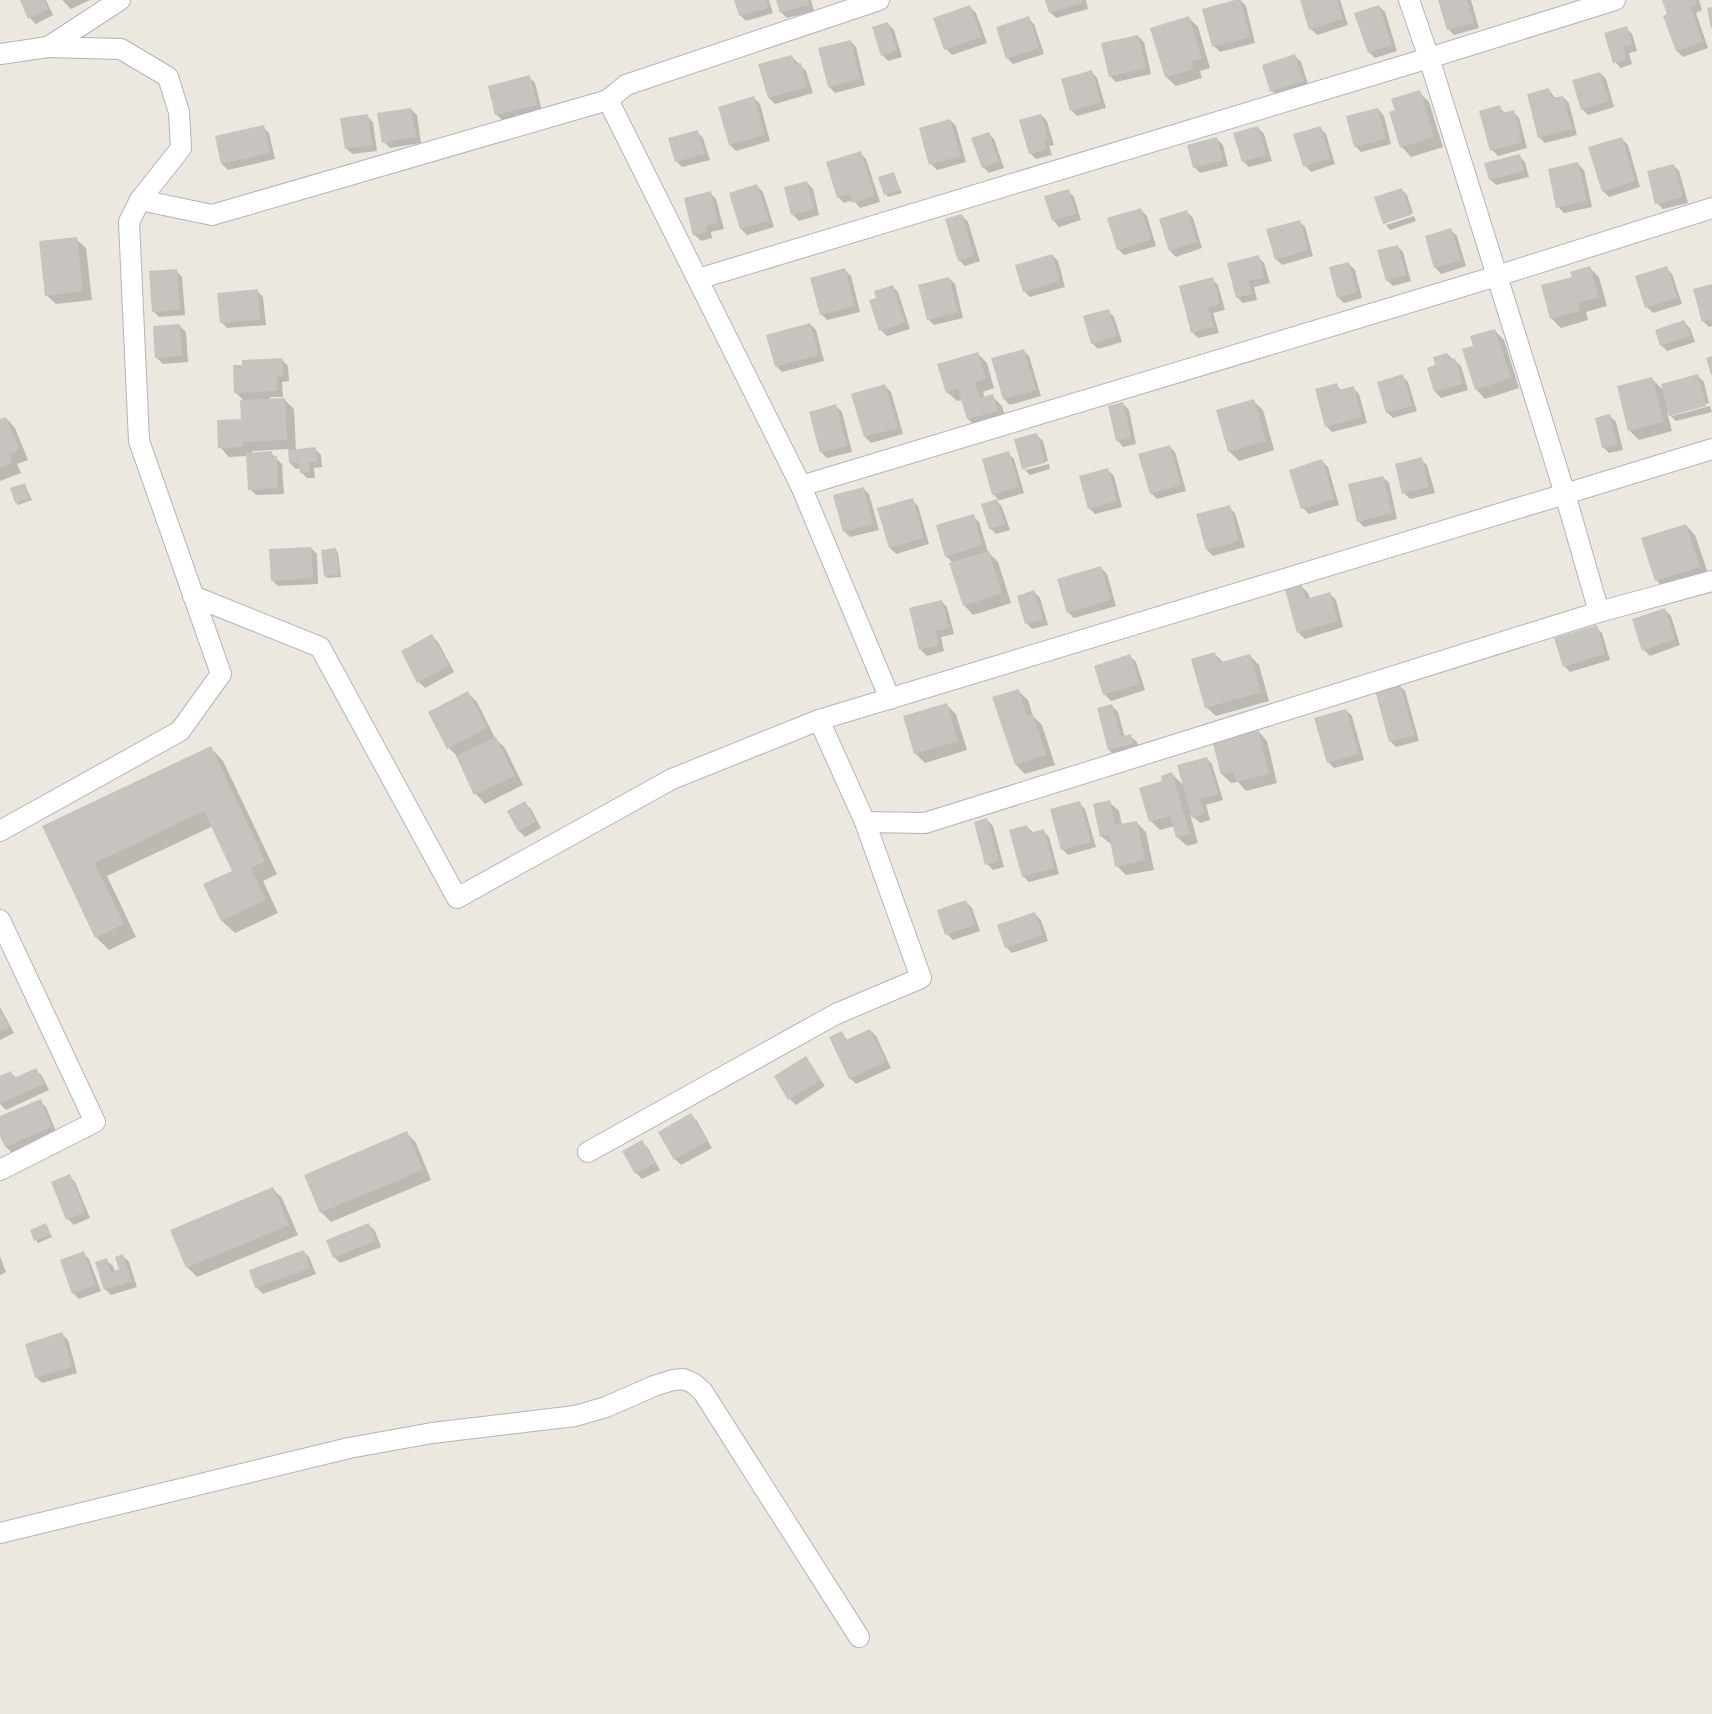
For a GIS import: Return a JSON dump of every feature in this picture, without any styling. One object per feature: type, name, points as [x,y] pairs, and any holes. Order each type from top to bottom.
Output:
[{"type":"street","points":[[48,47],[120,0]]},
{"type":"street","points":[[140,200],[212,215],[608,100],[626,85],[879,0]]},
{"type":"street","points":[[1409,0],[1565,494],[1599,612]]},
{"type":"street","points":[[698,279],[1616,0]]},
{"type":"street","points":[[0,54],[48,47],[121,49],[168,77],[179,112],[181,148],[140,200],[129,222],[139,441],[221,674],[180,731],[0,831]]},
{"type":"street","points":[[608,100],[801,486],[890,699]]},
{"type":"street","points":[[801,486],[1497,276],[1712,208]]},
{"type":"street","points":[[193,596],[321,647],[457,898],[672,779],[819,720],[1712,449]]},
{"type":"street","points":[[865,822],[925,823],[1599,612],[1712,581]]},
{"type":"street","points":[[588,1152],[836,1014],[921,978],[865,822],[819,720]]},
{"type":"street","points":[[0,921],[96,1122],[0,1170]]},
{"type":"street","points":[[0,1533],[350,1448],[432,1432],[576,1416],[606,1407],[654,1386],[683,1379],[693,1383],[703,1392],[860,1637]]},
{"type":"building","points":[[20,0],[44,0],[48,9],[28,19]]},
{"type":"building","points":[[734,0],[766,0],[768,8],[739,16]]},
{"type":"building","points":[[776,0],[808,0],[809,5],[780,13]]},
{"type":"building","points":[[1045,0],[1083,0],[1083,3],[1049,13]]},
{"type":"building","points":[[1240,0],[1250,37],[1212,47],[1202,9]]},
{"type":"building","points":[[1300,0],[1337,0],[1343,19],[1309,30]]},
{"type":"building","points":[[1438,0],[1467,0],[1474,23],[1447,30]]},
{"type":"building","points":[[1662,0],[1696,0],[1697,4],[1691,7],[1703,42],[1676,51],[1663,16],[1667,14]]},
{"type":"building","points":[[970,5],[982,37],[944,50],[933,18]]},
{"type":"building","points":[[1379,5],[1392,45],[1368,53],[1354,13]]},
{"type":"building","points":[[1712,7],[1712,27],[1711,28],[1707,8]]},
{"type":"building","points":[[1029,16],[1039,48],[1006,59],[996,27]]},
{"type":"building","points":[[1189,16],[1202,59],[1192,61],[1194,69],[1165,77],[1150,28]]},
{"type":"building","points":[[888,22],[897,51],[881,56],[872,27]]},
{"type":"building","points":[[1627,26],[1632,45],[1623,47],[1627,59],[1613,63],[1604,33]]},
{"type":"building","points":[[1138,35],[1146,68],[1109,77],[1101,43]]},
{"type":"building","points":[[851,40],[860,79],[828,87],[818,48]]},
{"type":"building","points":[[1295,54],[1304,81],[1270,92],[1262,65]]},
{"type":"building","points":[[792,55],[795,65],[801,63],[807,87],[768,98],[758,64]]},
{"type":"building","points":[[1092,70],[1101,102],[1070,111],[1061,79]]},
{"type":"building","points":[[1600,72],[1609,101],[1581,110],[1572,80]]},
{"type":"building","points":[[530,75],[537,105],[495,115],[488,86]]},
{"type":"building","points":[[1549,88],[1552,98],[1563,96],[1572,129],[1538,138],[1527,94]]},
{"type":"building","points":[[1420,90],[1434,137],[1400,148],[1389,112],[1395,110],[1391,99]]},
{"type":"building","points":[[754,96],[765,135],[729,145],[718,107]]},
{"type":"building","points":[[1500,105],[1502,113],[1514,110],[1522,142],[1490,151],[1479,111]]},
{"type":"building","points":[[411,108],[416,137],[382,143],[377,113]]},
{"type":"building","points":[[1378,108],[1386,139],[1354,147],[1346,116]]},
{"type":"building","points":[[368,114],[372,145],[345,149],[340,118]]},
{"type":"building","points":[[1041,114],[1048,139],[1044,140],[1047,149],[1029,154],[1019,120]]},
{"type":"building","points":[[950,119],[961,156],[929,165],[919,128]]},
{"type":"building","points":[[264,125],[270,153],[221,164],[215,136]]},
{"type":"building","points":[[1258,126],[1266,155],[1242,162],[1233,133]]},
{"type":"building","points":[[1321,126],[1330,158],[1303,167],[1293,134]]},
{"type":"building","points":[[698,130],[705,154],[675,162],[668,138]]},
{"type":"building","points":[[989,132],[999,162],[982,168],[971,138]]},
{"type":"building","points":[[1217,137],[1223,160],[1193,168],[1187,145]]},
{"type":"building","points":[[1622,137],[1635,181],[1602,192],[1588,147]]},
{"type":"building","points":[[861,151],[875,196],[852,203],[849,194],[837,198],[826,162]]},
{"type":"building","points":[[1520,154],[1524,171],[1489,180],[1484,163]]},
{"type":"building","points":[[1578,162],[1587,201],[1556,208],[1548,169]]},
{"type":"building","points":[[1674,164],[1683,197],[1655,204],[1647,171]]},
{"type":"building","points":[[894,172],[900,190],[884,195],[878,177]]},
{"type":"building","points":[[807,181],[814,209],[791,215],[784,187]]},
{"type":"building","points":[[757,184],[769,221],[740,229],[729,193]]},
{"type":"building","points":[[1402,188],[1411,215],[1383,224],[1374,197]]},
{"type":"building","points":[[1069,189],[1076,214],[1052,221],[1044,196]]},
{"type":"building","points":[[711,191],[718,223],[706,226],[707,232],[693,236],[684,198]]},
{"type":"building","points":[[1141,208],[1151,240],[1117,250],[1107,218]]},
{"type":"building","points":[[1187,210],[1197,242],[1169,251],[1159,219]]},
{"type":"building","points":[[962,214],[974,256],[958,261],[945,219]]},
{"type":"building","points":[[1300,220],[1308,250],[1275,260],[1266,229]]},
{"type":"building","points":[[1451,228],[1461,260],[1434,268],[1425,236]]},
{"type":"building","points":[[77,237],[83,291],[45,296],[39,241]]},
{"type":"building","points":[[1398,245],[1406,275],[1386,281],[1377,250]]},
{"type":"building","points":[[1052,254],[1060,281],[1023,292],[1015,265]]},
{"type":"building","points":[[1259,255],[1264,278],[1249,281],[1252,294],[1236,298],[1227,263]]},
{"type":"building","points":[[1349,262],[1357,292],[1337,298],[1329,267]]},
{"type":"building","points":[[1590,266],[1599,297],[1578,303],[1580,311],[1550,319],[1541,285],[1572,277],[1570,272]]},
{"type":"building","points":[[1667,266],[1677,298],[1645,308],[1635,276]]},
{"type":"building","points":[[845,268],[855,306],[820,315],[810,278]]},
{"type":"building","points":[[177,269],[180,310],[152,312],[149,271]]},
{"type":"building","points":[[949,277],[958,312],[927,320],[918,285]]},
{"type":"building","points":[[1213,277],[1220,304],[1208,307],[1214,327],[1191,333],[1179,286]]},
{"type":"building","points":[[1712,284],[1712,319],[1702,322],[1693,289]]},
{"type":"building","points":[[893,285],[905,323],[879,331],[869,300],[876,298],[874,291]]},
{"type":"building","points":[[258,289],[260,320],[220,323],[217,293]]},
{"type":"building","points":[[1109,309],[1117,336],[1091,344],[1083,316]]},
{"type":"building","points":[[1684,320],[1690,336],[1660,346],[1655,330]]},
{"type":"building","points":[[810,323],[819,355],[775,367],[766,335]]},
{"type":"building","points":[[180,324],[182,356],[155,358],[153,326]]},
{"type":"building","points":[[1495,329],[1511,378],[1475,390],[1462,349],[1473,346],[1470,336]]},
{"type":"building","points":[[1024,349],[1036,390],[1003,399],[991,358]]},
{"type":"building","points":[[978,352],[986,379],[975,382],[980,398],[993,394],[998,411],[967,419],[958,389],[946,393],[937,364]]},
{"type":"building","points":[[1447,353],[1449,360],[1455,358],[1463,384],[1434,392],[1427,368],[1435,365],[1433,357]]},
{"type":"building","points":[[1712,356],[1712,375],[1711,375],[1706,358]]},
{"type":"building","points":[[282,358],[283,376],[277,376],[277,391],[234,393],[233,365],[242,365],[242,360]]},
{"type":"building","points":[[1403,374],[1412,406],[1386,413],[1377,382]]},
{"type":"building","points":[[1698,374],[1706,406],[1669,416],[1661,384]]},
{"type":"building","points":[[1652,377],[1664,422],[1628,431],[1617,386]]},
{"type":"building","points":[[1337,383],[1339,390],[1354,386],[1362,417],[1325,427],[1315,389]]},
{"type":"building","points":[[885,384],[898,428],[864,437],[851,394]]},
{"type":"building","points":[[285,398],[287,440],[243,442],[243,447],[218,448],[217,420],[241,419],[240,400]]},
{"type":"building","points":[[1254,399],[1266,441],[1228,452],[1216,410]]},
{"type":"building","points":[[1123,402],[1131,438],[1116,441],[1108,406]]},
{"type":"building","points":[[836,404],[847,446],[820,453],[809,412]]},
{"type":"building","points":[[1610,414],[1617,444],[1602,448],[1595,418]]},
{"type":"building","points":[[6,417],[20,450],[9,454],[12,463],[0,468],[0,419]]},
{"type":"building","points":[[1037,433],[1045,463],[1022,469],[1014,439]]},
{"type":"building","points":[[1170,445],[1181,485],[1150,494],[1138,454]]},
{"type":"building","points":[[316,447],[317,462],[309,462],[310,472],[300,473],[299,463],[289,463],[288,450]]},
{"type":"building","points":[[272,451],[272,457],[277,456],[278,488],[248,490],[246,453]]},
{"type":"building","points":[[1009,451],[1019,487],[992,495],[982,459]]},
{"type":"building","points":[[1422,457],[1429,487],[1402,494],[1395,464]]},
{"type":"building","points":[[1322,459],[1334,499],[1301,509],[1289,470]]},
{"type":"building","points":[[1108,468],[1117,501],[1088,509],[1079,476]]},
{"type":"building","points":[[1383,476],[1392,513],[1357,522],[1348,484]]},
{"type":"building","points":[[25,483],[30,498],[15,503],[10,488]]},
{"type":"building","points":[[864,487],[873,524],[843,532],[833,495]]},
{"type":"building","points":[[913,498],[924,538],[889,548],[877,508]]},
{"type":"building","points":[[997,499],[1005,524],[989,529],[981,504]]},
{"type":"building","points":[[1230,505],[1239,541],[1206,550],[1196,514]]},
{"type":"building","points":[[974,514],[982,545],[945,557],[936,525]]},
{"type":"building","points":[[1686,524],[1700,567],[1655,581],[1641,538]]},
{"type":"building","points":[[311,547],[313,578],[271,581],[269,549]]},
{"type":"building","points":[[336,548],[339,575],[324,576],[321,550]]},
{"type":"building","points":[[989,551],[1002,593],[963,606],[949,563]]},
{"type":"building","points":[[1101,566],[1111,600],[1067,613],[1057,579]]},
{"type":"building","points":[[1302,585],[1306,599],[1330,592],[1338,621],[1297,633],[1285,590]]},
{"type":"building","points":[[1034,590],[1043,619],[1025,624],[1017,596]]},
{"type":"building","points":[[942,600],[949,628],[936,631],[939,645],[919,650],[909,608]]},
{"type":"building","points":[[1665,608],[1675,639],[1642,651],[1632,619]]},
{"type":"building","points":[[1597,625],[1605,654],[1563,667],[1554,638]]},
{"type":"building","points":[[432,634],[449,666],[417,683],[401,651]]},
{"type":"building","points":[[1215,652],[1218,663],[1250,654],[1261,692],[1205,708],[1191,659]]},
{"type":"building","points":[[1130,654],[1140,684],[1103,695],[1094,666]]},
{"type":"building","points":[[1400,683],[1414,735],[1389,742],[1375,690]]},
{"type":"building","points":[[1019,689],[1027,716],[1033,714],[1046,755],[1015,765],[992,697]]},
{"type":"building","points":[[468,691],[487,728],[447,749],[428,712]]},
{"type":"building","points":[[947,703],[958,741],[914,754],[903,716]]},
{"type":"building","points":[[1112,704],[1121,737],[1131,734],[1133,744],[1108,750],[1097,708]]},
{"type":"building","points":[[1346,709],[1359,754],[1327,763],[1314,718]]},
{"type":"building","points":[[1258,729],[1269,774],[1236,782],[1233,772],[1221,775],[1212,740]]},
{"type":"building","points":[[496,737],[515,776],[474,795],[456,756]]},
{"type":"building","points":[[211,746],[265,861],[251,868],[266,900],[221,921],[203,884],[232,871],[204,811],[95,863],[124,924],[95,938],[42,826]]},
{"type":"building","points":[[1207,757],[1218,794],[1200,799],[1205,814],[1192,818],[1177,765]]},
{"type":"building","points":[[1172,772],[1190,834],[1176,838],[1170,816],[1149,822],[1139,788],[1162,781],[1161,776]]},
{"type":"building","points":[[1110,800],[1115,825],[1137,821],[1145,860],[1115,867],[1109,835],[1100,837],[1093,804]]},
{"type":"building","points":[[525,801],[536,822],[518,831],[507,811]]},
{"type":"building","points":[[1080,801],[1091,842],[1061,850],[1050,809]]},
{"type":"building","points":[[987,818],[999,861],[985,865],[974,822]]},
{"type":"building","points":[[1027,825],[1030,833],[1044,829],[1054,868],[1022,877],[1009,830]]},
{"type":"building","points":[[966,900],[975,925],[945,935],[937,910]]},
{"type":"building","points":[[1035,912],[1043,935],[1005,948],[997,925]]},
{"type":"building","points":[[0,1009],[9,1027],[0,1031]]},
{"type":"building","points":[[870,1029],[886,1062],[849,1079],[829,1037],[842,1031],[846,1040]]},
{"type":"building","points":[[806,1056],[821,1080],[788,1100],[774,1076]]},
{"type":"building","points":[[36,1068],[44,1084],[0,1104],[0,1076],[11,1071],[14,1078]]},
{"type":"building","points":[[41,1099],[52,1127],[5,1147],[0,1136],[0,1116]]},
{"type":"building","points":[[691,1113],[707,1141],[674,1160],[658,1132]]},
{"type":"building","points":[[407,1131],[423,1170],[320,1213],[304,1175]]},
{"type":"building","points":[[642,1140],[655,1163],[635,1174],[622,1151]]},
{"type":"building","points":[[70,1174],[85,1212],[66,1220],[51,1182]]},
{"type":"building","points":[[273,1187],[289,1225],[186,1268],[170,1230]]},
{"type":"building","points":[[46,1223],[51,1235],[34,1241],[30,1230]]},
{"type":"building","points":[[369,1223],[376,1241],[333,1258],[326,1240]]},
{"type":"building","points":[[304,1250],[310,1268],[255,1288],[249,1270]]},
{"type":"building","points":[[84,1251],[96,1285],[72,1294],[60,1260]]},
{"type":"building","points":[[123,1254],[132,1281],[104,1290],[95,1262],[107,1258],[111,1272],[119,1269],[115,1257]]},
{"type":"building","points":[[62,1332],[72,1367],[35,1378],[25,1344]]}]
